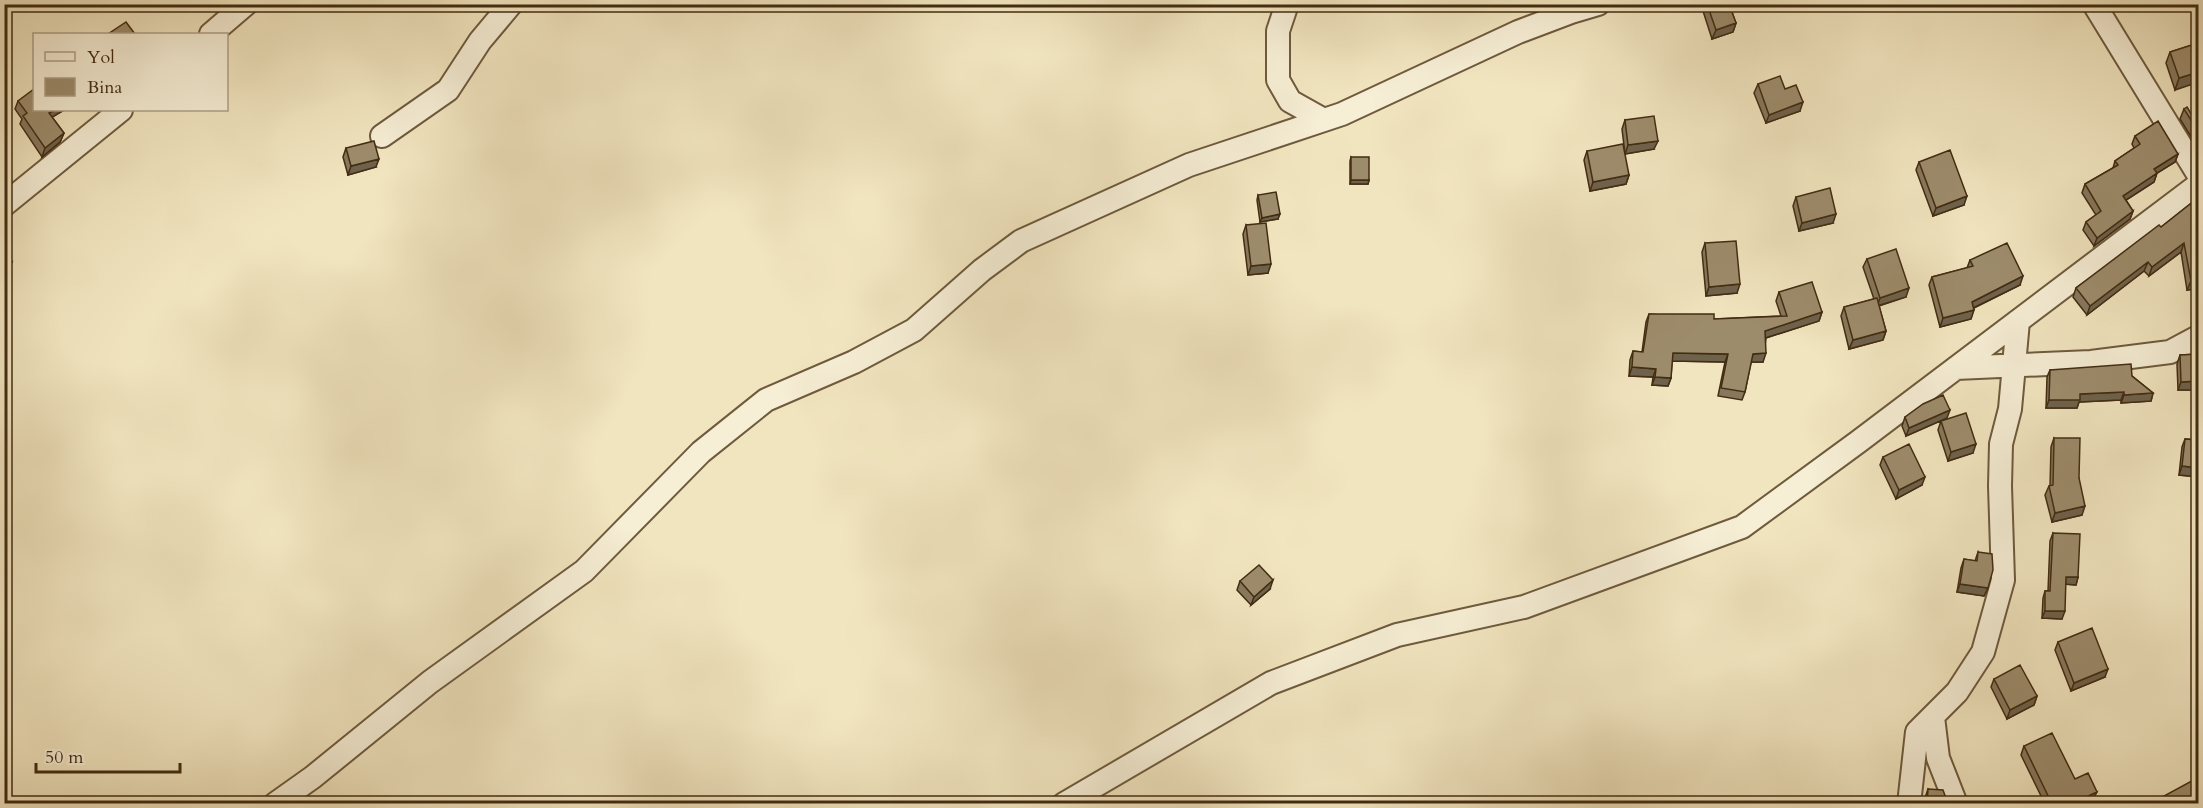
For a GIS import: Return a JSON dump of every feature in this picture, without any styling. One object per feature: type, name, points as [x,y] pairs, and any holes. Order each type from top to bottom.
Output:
[{"type":"street","points":[[212,33],[246,4]]},
{"type":"street","points":[[382,136],[448,90],[480,41],[511,4]]},
{"type":"street","points":[[1287,4],[1278,31],[1278,80],[1290,101],[1324,120]]},
{"type":"street","points":[[275,804],[313,777],[430,682],[584,571],[702,452],[766,400],[854,362],[914,330],[982,270],[1021,241],[1189,165],[1342,114],[1518,32],[1598,4]]},
{"type":"street","points":[[2094,4],[2199,174]]},
{"type":"street","points":[[4,205],[120,111]]},
{"type":"street","points":[[1064,804],[1271,682],[1397,635],[1524,607],[1742,527],[2199,185]]},
{"type":"street","points":[[1910,804],[1917,732],[1957,692],[1983,652],[2003,580],[2001,444],[2010,409],[2018,321]]},
{"type":"street","points":[[1956,368],[2091,362],[2170,352],[2199,337]]},
{"type":"street","points":[[1933,717],[1938,758],[1956,804]]},
{"type":"building","points":[[1707,4],[1729,4],[1736,23],[1716,30]]},
{"type":"building","points":[[126,22],[134,33],[110,33]]},
{"type":"building","points":[[2195,44],[2199,50],[2199,72],[2179,78],[2170,52]]},
{"type":"building","points":[[1780,76],[1785,89],[1796,85],[1803,102],[1769,115],[1758,84]]},
{"type":"building","points":[[33,90],[33,111],[52,111],[49,113],[64,133],[45,148],[23,116],[27,113],[18,101]]},
{"type":"building","points":[[2187,107],[2199,127],[2199,133],[2184,109]]},
{"type":"building","points":[[1654,116],[1658,141],[1628,145],[1625,120]]},
{"type":"building","points":[[2158,121],[2178,154],[2154,169],[2157,173],[2123,196],[2133,211],[2097,238],[2086,222],[2101,211],[2085,184],[2118,165],[2115,161],[2140,144],[2135,136]]},
{"type":"building","points":[[374,141],[379,159],[351,166],[346,148]]},
{"type":"building","points":[[1623,144],[1629,175],[1593,182],[1587,151]]},
{"type":"building","points":[[1950,150],[1967,196],[1936,208],[1919,162]]},
{"type":"building","points":[[1351,157],[1369,157],[1369,180],[1351,180]]},
{"type":"building","points":[[1830,188],[1836,214],[1802,223],[1796,197]]},
{"type":"building","points":[[1276,192],[1280,214],[1262,218],[1258,195]]},
{"type":"building","points":[[2199,197],[2199,238],[2197,240],[2199,239],[2199,281],[2191,281],[2184,243],[2152,267],[2148,262],[2090,306],[2076,288]]},
{"type":"building","points":[[1266,223],[1271,264],[1251,266],[1246,225]]},
{"type":"building","points":[[1736,241],[1740,284],[1709,287],[1705,243]]},
{"type":"building","points":[[2007,243],[2023,276],[1972,302],[1974,310],[1943,318],[1932,277],[1973,266],[1970,260]]},
{"type":"building","points":[[6,248],[12,262],[4,265],[4,249]]},
{"type":"building","points":[[1896,249],[1909,288],[1880,298],[1867,259]]},
{"type":"building","points":[[1812,282],[1822,312],[1765,331],[1766,353],[1753,354],[1745,392],[1721,388],[1728,354],[1673,353],[1671,378],[1655,377],[1656,369],[1632,367],[1633,351],[1643,352],[1649,314],[1714,314],[1714,319],[1787,316],[1779,292]]},
{"type":"building","points":[[1877,298],[1886,331],[1853,340],[1844,307]]},
{"type":"building","points":[[2199,354],[2199,381],[2181,382],[2180,355]]},
{"type":"building","points":[[2131,364],[2132,376],[2153,393],[2080,394],[2080,400],[2049,400],[2050,370]]},
{"type":"building","points":[[1943,395],[1950,410],[1909,428],[1905,417],[1923,404]]},
{"type":"building","points":[[1966,413],[1976,444],[1951,452],[1941,421]]},
{"type":"building","points":[[2054,438],[2080,438],[2079,478],[2085,506],[2055,513],[2049,486],[2053,485]]},
{"type":"building","points":[[2185,439],[2199,440],[2199,468],[2182,466]]},
{"type":"building","points":[[1909,444],[1925,477],[1899,490],[1883,457]]},
{"type":"building","points":[[2053,533],[2080,534],[2078,577],[2066,577],[2065,611],[2045,611],[2045,591],[2050,591]]},
{"type":"building","points":[[1978,552],[1992,554],[1993,570],[1988,588],[1960,584],[1964,559],[1977,561]]},
{"type":"building","points":[[1259,565],[1273,580],[1254,597],[1240,581]]},
{"type":"building","points":[[2092,628],[2108,669],[2074,683],[2058,642]]},
{"type":"building","points":[[2020,665],[2037,696],[2010,710],[1994,679]]},
{"type":"building","points":[[2052,733],[2075,779],[2088,773],[2097,792],[2071,804],[2052,804],[2024,746]]},
{"type":"building","points":[[2199,777],[2199,804],[2168,804],[2164,796]]},
{"type":"building","points":[[1928,789],[1943,790],[1950,804],[1927,804]]},
{"type":"building","points":[[1878,800],[1901,802],[1902,804],[1878,804]]}]
